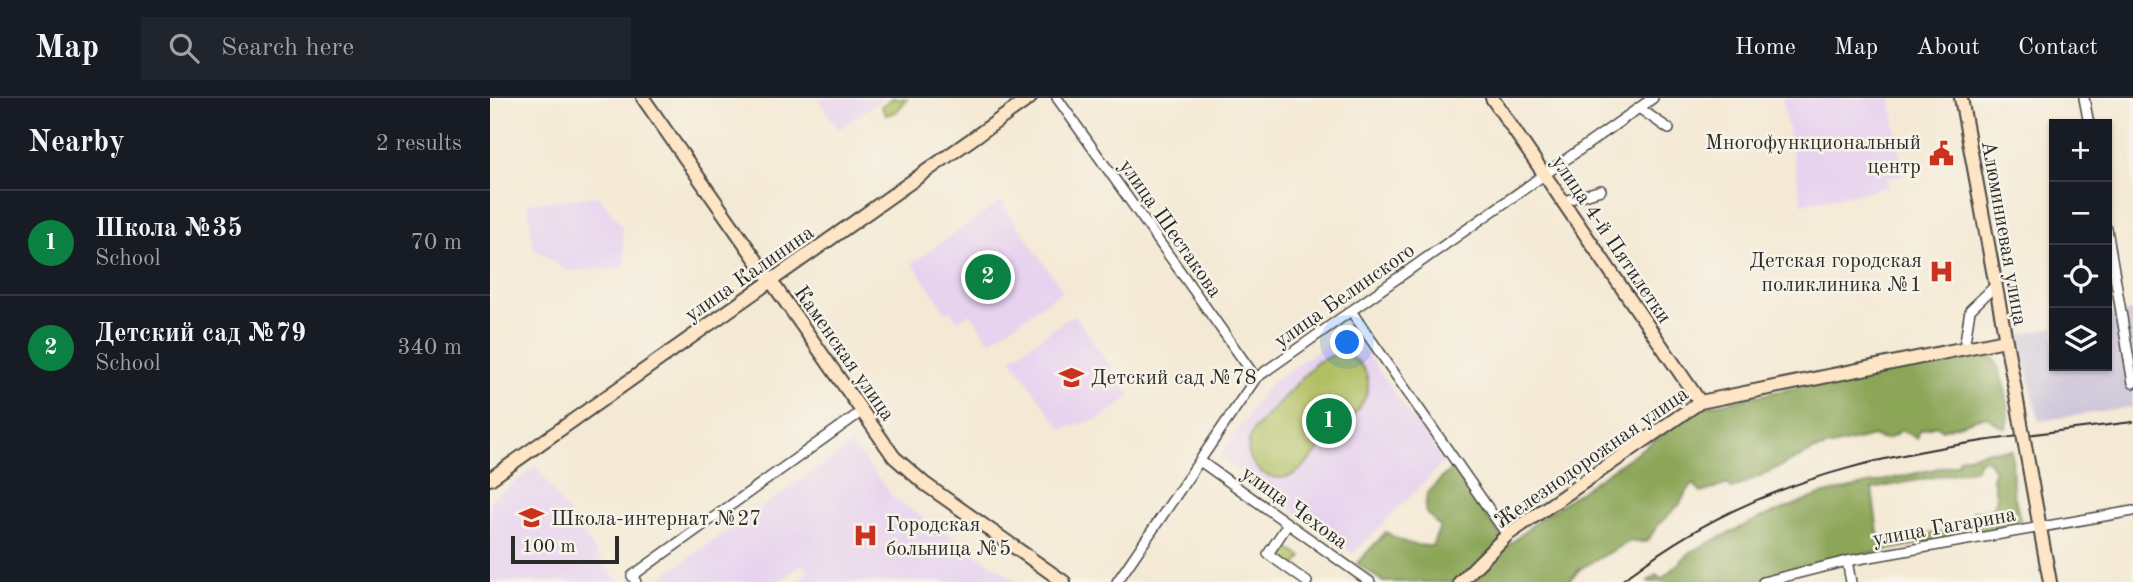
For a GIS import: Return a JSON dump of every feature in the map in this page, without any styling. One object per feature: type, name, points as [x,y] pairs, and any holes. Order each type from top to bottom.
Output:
[{"type":"street","name":"Каменская улица","points":[[643,98],[894,457],[925,484],[1064,582]]},
{"type":"street","name":"улица Калинина","points":[[490,479],[1030,98]]},
{"type":"street","name":"улица Шестакова","points":[[1057,98],[1256,378]]},
{"type":"street","name":"улица 4-й Пятилетки","points":[[1492,98],[1700,402]]},
{"type":"street","name":"улица Белинского","points":[[1116,582],[1256,378],[1654,98]]},
{"type":"street","name":"Алюминиевая улица","points":[[1961,98],[2050,582]]},
{"type":"street","points":[[2084,98],[2088,119]]},
{"type":"street","points":[[1639,108],[1669,129]]},
{"type":"street","points":[[1564,201],[1601,190]]},
{"type":"street","points":[[2110,245],[2133,383]]},
{"type":"street","points":[[1964,348],[1970,310],[1996,285]]},
{"type":"street","points":[[1351,311],[1507,535]]},
{"type":"street","name":"Железнодорожная улица","points":[[1460,582],[1507,535],[1700,402],[2006,340]]},
{"type":"street","points":[[634,579],[861,412]]},
{"type":"street","name":"улица Чехова","points":[[1200,461],[1370,582]]},
{"type":"street","name":"улица Гагарина","points":[[1763,582],[1847,561],[2133,511]]},
{"type":"street","points":[[1288,524],[1268,554],[1307,582]]},
{"type":"street","points":[[1847,561],[1851,582]]},
{"type":"shaded area","points":[[817,98],[884,98],[839,129]]},
{"type":"shaded area","points":[[1782,98],[1890,98],[1904,175],[1887,178],[1889,187],[1802,204]]},
{"type":"shaded area","points":[[599,196],[622,227],[625,268],[567,271],[533,247],[528,203]]},
{"type":"shaded area","points":[[1001,201],[1063,291],[990,341],[970,313],[958,321],[950,310],[946,312],[912,263]]},
{"type":"shaded area","points":[[2133,311],[2133,407],[2039,421],[2019,335],[2049,328],[2049,371],[2112,371],[2112,315]]},
{"type":"shaded area","name":"Детский сад №78","points":[[1074,314],[1131,396],[1100,419],[1061,429],[1011,358]]},
{"type":"shaded area","points":[[1349,329],[1444,462],[1353,554],[1220,457],[1268,385]]},
{"type":"shaded area","name":"Городская больница №5","points":[[852,445],[894,498],[1018,582],[799,582],[808,571],[803,564],[778,582],[660,582],[658,579]]},
{"type":"shaded area","name":"Школа-интернат №27","points":[[536,467],[618,582],[490,582],[490,500]]},
{"type":"green space","points":[[893,98],[907,99],[896,112],[886,115],[881,106]]},
{"type":"green space","points":[[1992,353],[2007,400],[2006,428],[1986,416],[1942,430],[1936,425],[1920,430],[1917,438],[1901,430],[1888,439],[1873,436],[1815,450],[1732,489],[1728,484],[1701,493],[1694,484],[1646,542],[1630,541],[1581,568],[1568,582],[1383,582],[1357,563],[1386,532],[1408,543],[1432,546],[1440,527],[1425,511],[1427,493],[1452,468],[1508,546],[1537,521],[1703,407],[1914,363]]},
{"type":"green space","points":[[1336,354],[1355,360],[1363,368],[1368,379],[1364,399],[1350,419],[1300,470],[1285,477],[1275,478],[1265,474],[1256,467],[1248,450],[1255,428],[1317,362]]},
{"type":"green space","points":[[2012,450],[2013,490],[2021,524],[2013,528],[1972,534],[1970,520],[1973,511],[1991,509],[1997,499],[1992,476],[1995,470],[1987,459],[1978,461],[1976,469],[1872,489],[1879,540],[1951,531],[1953,538],[1806,565],[1754,582],[1647,582],[1656,575],[1662,579],[1692,551],[1758,519],[1820,495],[1957,464],[1959,458],[1988,451]]},
{"type":"green space","points":[[1286,547],[1302,557],[1295,567],[1280,556]]},
{"type":"railway","points":[[1620,582],[1679,540],[1739,508],[1801,483],[1864,464],[1928,450],[2133,422]]},
{"type":"place","name":"Многофункциональный центр","points":[[1941,154]]},
{"type":"place","name":"Детская городская поликлиника №1","points":[[1942,272]]},
{"type":"place","name":"Детский сад №79","points":[[988,277]]},
{"type":"place","name":"Детский сад №78","points":[[1071,377]]},
{"type":"place","name":"Школа №35","points":[[1329,421]]},
{"type":"place","name":"Школа-интернат №27","points":[[531,518]]},
{"type":"place","name":"Городская больница №5","points":[[866,536]]}]
